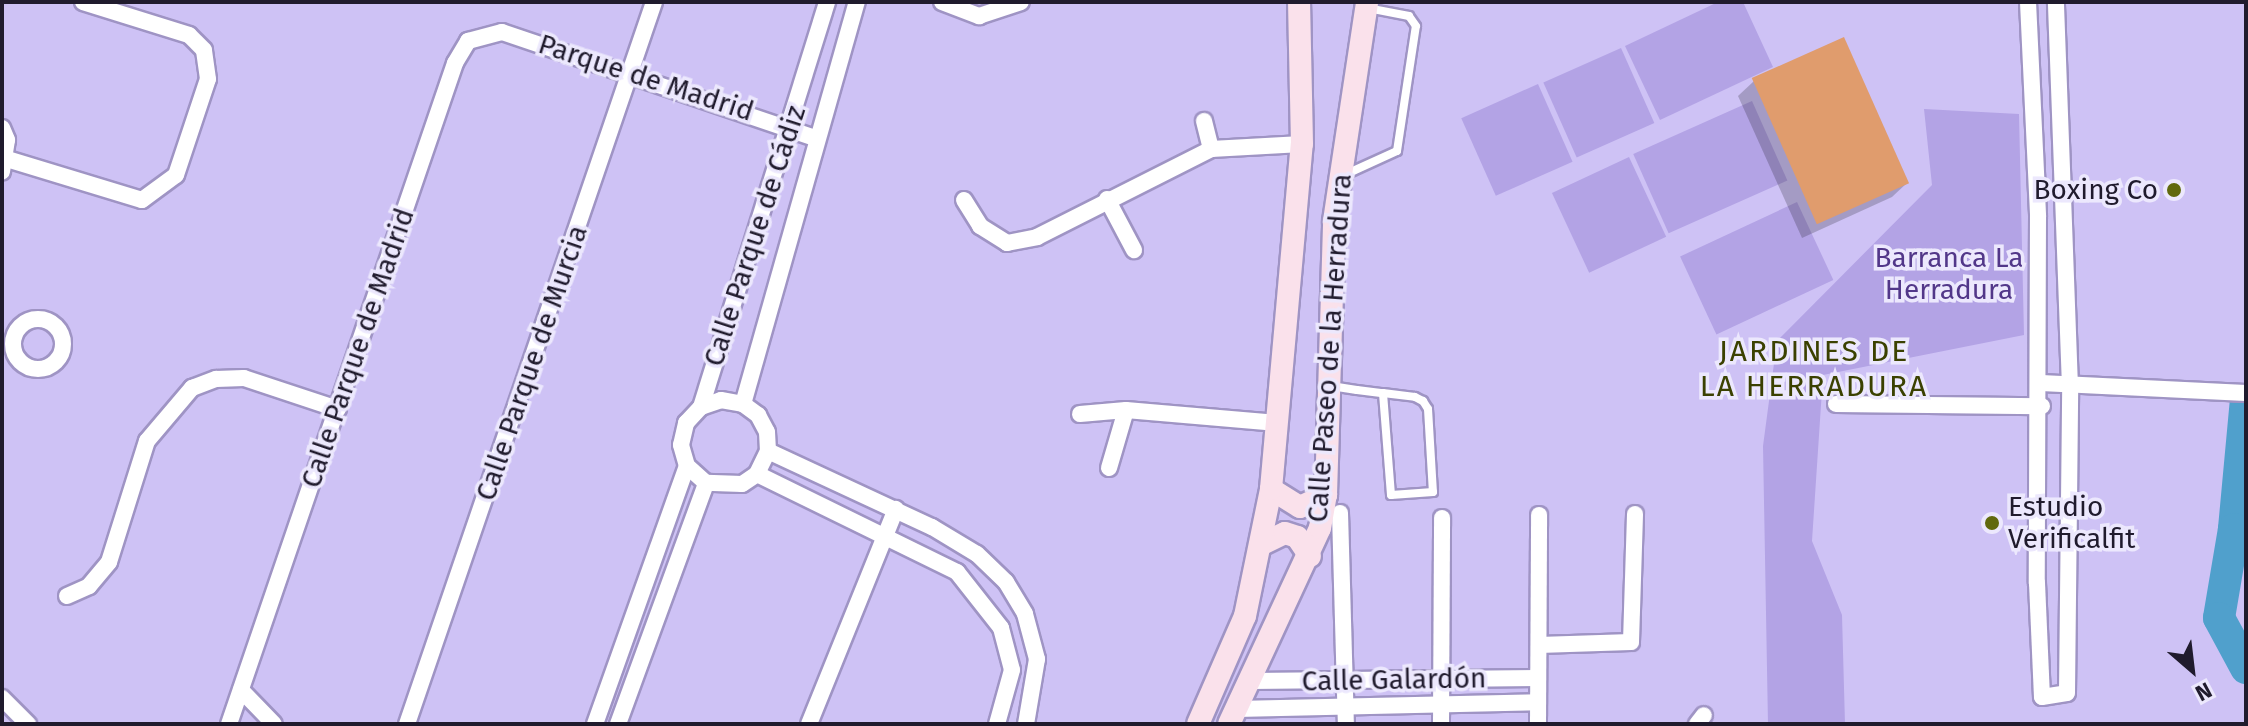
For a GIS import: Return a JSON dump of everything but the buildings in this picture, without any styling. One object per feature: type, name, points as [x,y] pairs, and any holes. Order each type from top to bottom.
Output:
[{"type":"main road","name":"Calle Paseo de la Herradura","points":[[1198,724],[1245,616],[1271,489],[1302,144],[1299,2]]},
{"type":"main road","name":"Calle Paseo de la Herradura","points":[[1232,717],[1310,556],[1326,495],[1334,221],[1365,4]]},
{"type":"main road","points":[[1271,489],[1300,507],[1326,495]]},
{"type":"main road","points":[[1262,544],[1285,533],[1297,537],[1310,556]]},
{"type":"street","points":[[2,128],[4,166],[142,200],[176,175],[208,79],[204,50],[189,35],[83,2]]},
{"type":"street","name":"Calle Parque de Murcia","points":[[407,724],[633,74],[654,2]]},
{"type":"street","name":"Calle Parque de Cádiz","points":[[595,724],[687,466],[681,445],[686,423],[701,407],[827,2]]},
{"type":"street","name":"Calle Parque de Cádiz","points":[[743,404],[815,138],[857,2]]},
{"type":"street","points":[[942,2],[979,16],[1021,2]]},
{"type":"street","points":[[2028,2],[2042,406],[2037,583],[2042,697],[2067,693],[2070,387],[2056,2]]},
{"type":"street","name":"Parque de Madrid","points":[[502,32],[790,126],[815,138]]},
{"type":"street","name":"Calle Parque de Madrid","points":[[229,724],[455,63],[468,41],[502,32]]},
{"type":"street","points":[[1204,121],[1211,149]]},
{"type":"street","points":[[964,200],[980,226],[1007,243],[1037,237],[1211,149],[1302,144]]},
{"type":"street","points":[[1107,199],[1134,250]]},
{"type":"street","points":[[67,596],[89,586],[109,562],[147,441],[192,388],[216,379],[244,378],[338,409]]},
{"type":"street","points":[[2041,383],[2070,387],[2242,393]]},
{"type":"street","points":[[687,466],[706,483],[724,487],[757,474],[768,451],[767,432],[758,415],[743,404],[721,400],[701,407]]},
{"type":"street","points":[[1836,404],[2042,406]]},
{"type":"street","points":[[1080,414],[1126,410],[1277,423]]},
{"type":"street","points":[[1109,468],[1126,410]]},
{"type":"street","points":[[768,451],[896,509],[977,554],[1006,582],[1019,603],[1037,659],[1026,724]]},
{"type":"street","points":[[757,474],[883,533],[957,572],[1001,628],[1012,670],[997,724]]},
{"type":"street","points":[[618,724],[706,483]]},
{"type":"street","points":[[809,724],[883,533],[896,509]]},
{"type":"street","points":[[1340,513],[1346,724]]},
{"type":"street","points":[[1539,645],[1631,642],[1635,514]]},
{"type":"street","points":[[1538,724],[1539,515]]},
{"type":"street","points":[[1441,724],[1442,518]]},
{"type":"street","name":"Calle Galardón","points":[[1250,681],[1538,678]]},
{"type":"street","points":[[241,690],[274,724]]},
{"type":"street","points":[[2,698],[28,724]]},
{"type":"street","name":"Calle Galardón","points":[[1232,717],[1345,705],[1538,702]]},
{"type":"lane","points":[[1341,177],[1397,151],[1416,26],[1409,16],[1365,4]]},
{"type":"lane","points":[[1329,386],[1415,397],[1428,409],[1433,492],[1391,495],[1383,393]]},
{"type":"green space","points":[[1718,2],[1743,2],[1773,67],[1660,120],[1625,46]]},
{"type":"green space","points":[[1621,48],[1654,123],[1577,157],[1543,83]]},
{"type":"green space","points":[[1538,84],[1573,162],[1496,196],[1461,118]]},
{"type":"green space","points":[[1752,101],[1787,180],[1669,233],[1633,154]]},
{"type":"green space","name":"Barranca La Herradura","points":[[1924,109],[2019,114],[2024,335],[1823,375],[1812,541],[1842,615],[1845,724],[1768,724],[1763,446],[1777,341],[1932,185]]},
{"type":"green space","points":[[1629,157],[1666,237],[1589,273],[1552,193]]},
{"type":"green space","points":[[1797,202],[1833,280],[1716,334],[1680,257]]},
{"type":"waterway","points":[[2246,399],[2234,529],[2219,618],[2246,668]]},
{"type":"place","name":"Boxing Co","points":[[2174,190]]},
{"type":"place","name":"Estudio Verificalfit","points":[[1992,523]]},
{"type":"district","name":"JARDINES DE LA HERRADURA","points":[[1814,368]]}]
